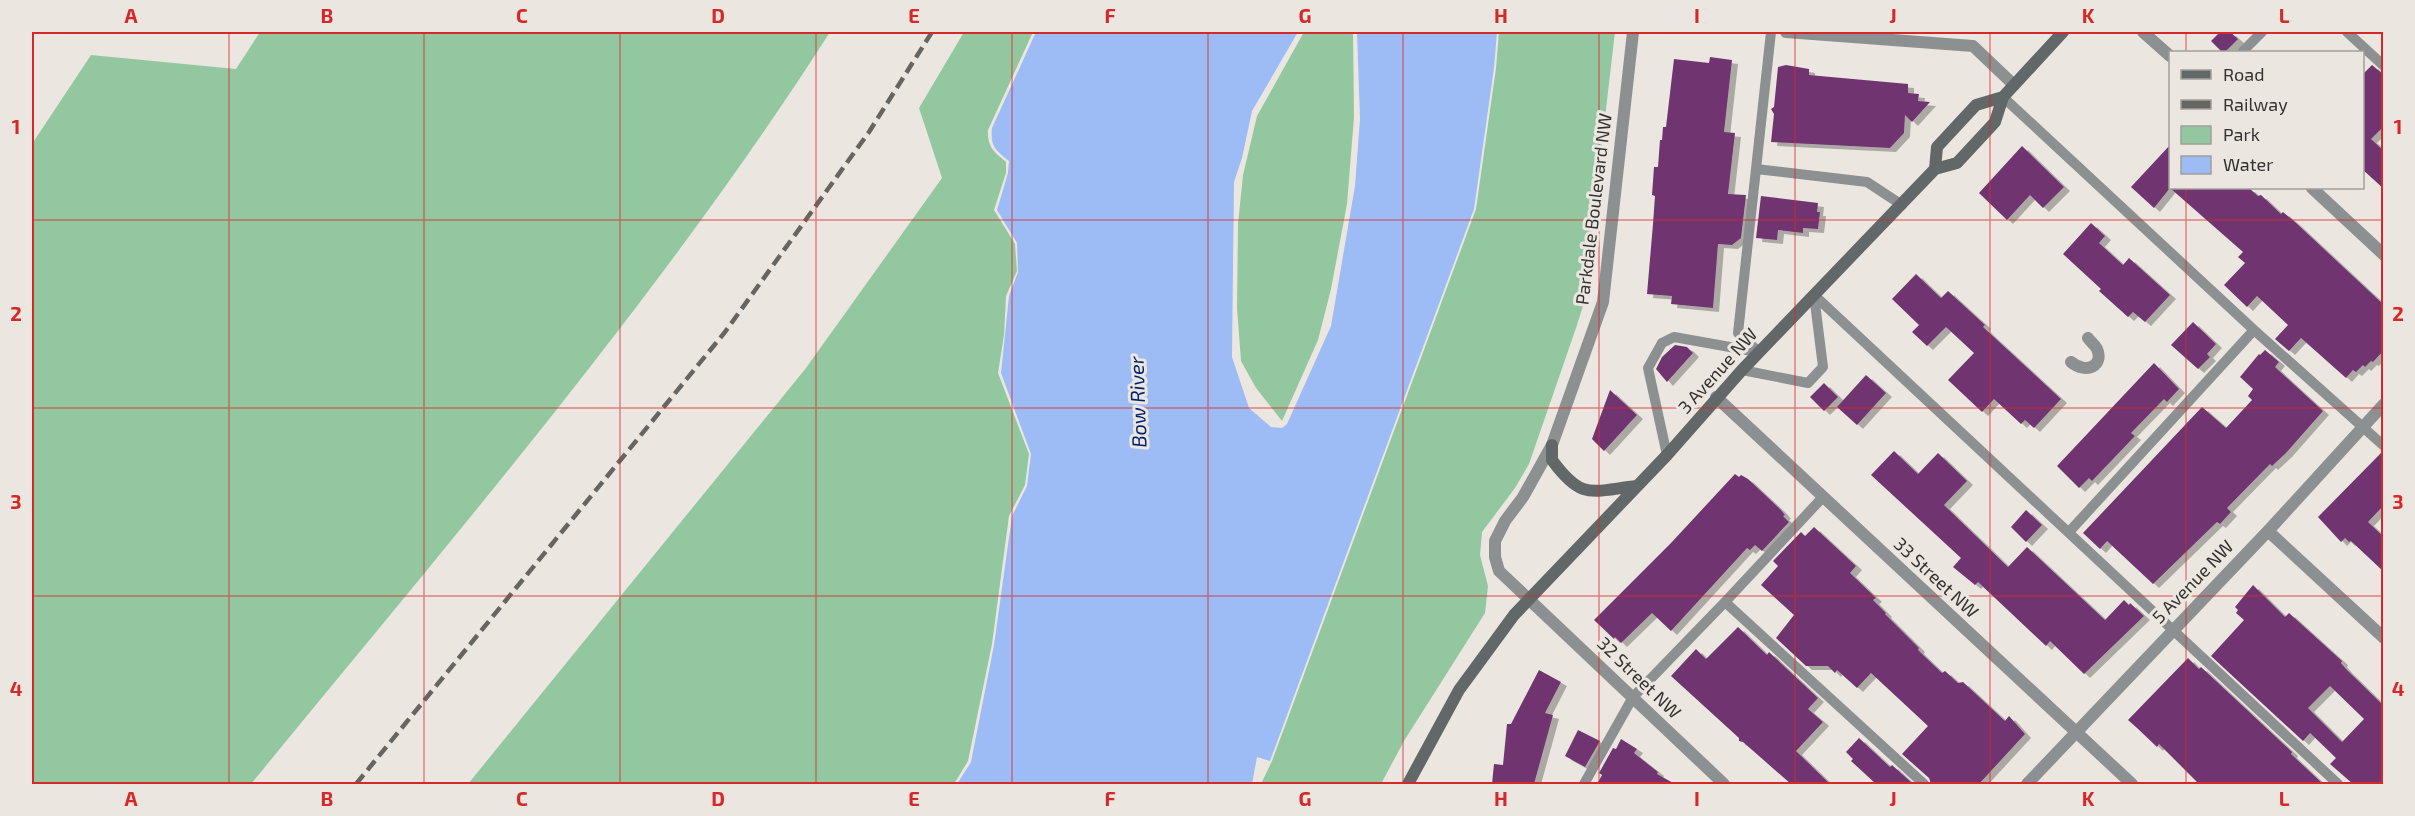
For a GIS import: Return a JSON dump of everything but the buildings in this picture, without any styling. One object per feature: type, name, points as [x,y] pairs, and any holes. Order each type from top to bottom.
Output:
[{"type":"main road","name":"3 Avenue NW","points":[[1529,599],[1667,454],[1716,397],[1935,169],[1957,163],[1995,122],[2003,97],[2063,32]]},
{"type":"main road","name":"3 Avenue NW","points":[[1935,169],[1937,147],[1976,105],[2003,97]]},
{"type":"main road","points":[[1552,445],[1552,460],[1574,487],[1588,492],[1637,486]]},
{"type":"main road","points":[[1408,784],[1459,690],[1529,599]]},
{"type":"street","name":"Parkdale Boulevard NW","points":[[1529,599],[1499,571],[1495,557],[1495,542],[1505,521],[1523,496],[1552,445],[1603,302],[1633,32]]},
{"type":"street","points":[[1786,32],[1973,46],[2014,85]]},
{"type":"street","points":[[2143,32],[2169,55]]},
{"type":"street","points":[[2313,189],[2384,255]]},
{"type":"street","points":[[2071,362],[2080,369],[2088,369],[2095,364],[2098,357],[2097,349],[2088,338]]},
{"type":"street","name":"33 Street NW","points":[[1716,397],[2132,784]]},
{"type":"street","name":"5 Avenue NW","points":[[2027,784],[2268,531],[2384,404]]},
{"type":"street","points":[[2268,531],[2384,638]]},
{"type":"street","name":"32 Street NW","points":[[1529,599],[1724,784]]},
{"type":"lane","points":[[1759,352],[1738,333],[1771,32]]},
{"type":"lane","points":[[2243,51],[2262,32]]},
{"type":"lane","points":[[2347,32],[2384,66]]},
{"type":"lane","points":[[2003,97],[2254,330],[2384,446]]},
{"type":"lane","points":[[1756,169],[1867,182],[1902,205]]},
{"type":"lane","points":[[1742,370],[1808,383],[1823,367],[1814,295]]},
{"type":"lane","points":[[1814,295],[2338,784]]},
{"type":"lane","points":[[2069,532],[2254,330]]},
{"type":"lane","points":[[1667,454],[1648,368],[1662,343],[1674,337],[1759,352]]},
{"type":"lane","points":[[1584,784],[1633,697],[1822,497]]},
{"type":"lane","points":[[1725,602],[1924,784]]},
{"type":"green space","points":[[260,32],[830,32],[696,228],[624,323],[477,509],[251,784],[32,784],[32,144],[91,55],[236,69]]},
{"type":"green space","points":[[964,32],[1033,32],[988,130],[992,149],[1006,162],[1006,173],[994,210],[1015,244],[1017,271],[1006,296],[1004,335],[998,373],[1029,454],[1025,485],[1009,516],[992,644],[968,761],[954,784],[468,784],[806,368],[942,178],[919,108]]},
{"type":"green space","points":[[1304,32],[1353,32],[1354,117],[1347,204],[1331,289],[1318,340],[1282,421],[1256,388],[1241,361],[1237,308],[1238,224],[1243,175],[1257,116]]},
{"type":"green space","points":[[1499,32],[1615,32],[1583,306],[1529,464],[1515,488],[1482,532],[1480,555],[1488,586],[1485,613],[1404,741],[1381,784],[1261,784],[1272,761],[1476,209]]},
{"type":"water","name":"Bow River","points":[[1036,32],[1298,32],[1252,111],[1242,158],[1234,182],[1232,357],[1249,408],[1271,427],[1282,428],[1287,424],[1331,326],[1355,186],[1360,119],[1357,32],[1497,32],[1474,209],[1270,761],[1257,757],[1252,784],[957,784],[971,762],[994,645],[1012,516],[1027,486],[1031,454],[1001,373],[1009,296],[1018,272],[1017,243],[997,210],[1008,173],[1009,161],[994,147],[992,128]]},
{"type":"railway","points":[[356,784],[725,332],[869,132],[932,32]]}]
